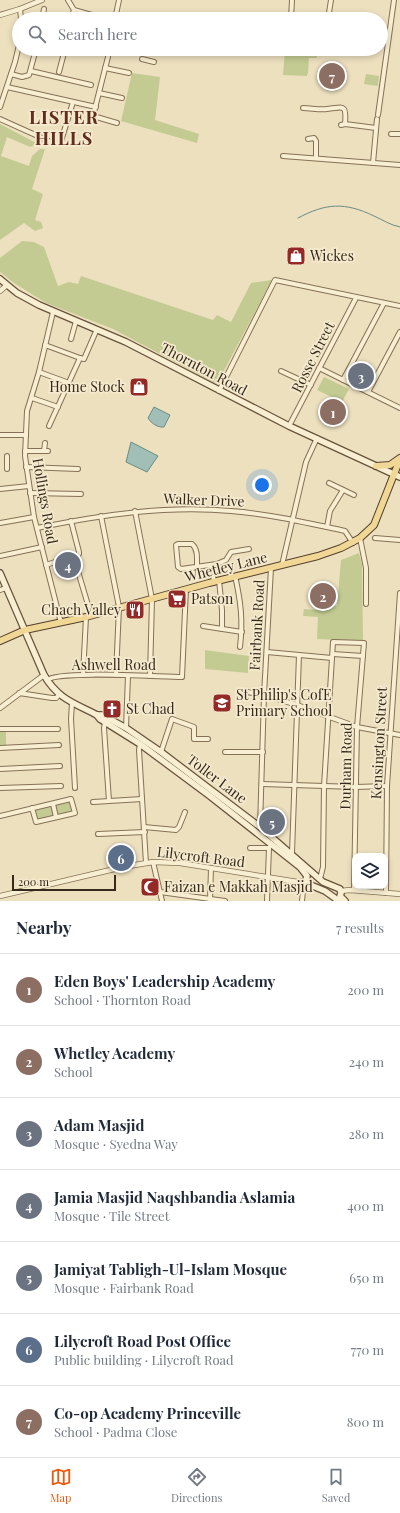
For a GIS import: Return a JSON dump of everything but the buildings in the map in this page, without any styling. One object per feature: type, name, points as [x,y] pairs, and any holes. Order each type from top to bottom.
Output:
[{"type":"main road","name":"Thornton Road","points":[[0,279],[7,286],[25,298],[53,312],[129,343],[289,426],[397,476]]},
{"type":"main road","points":[[376,466],[390,465],[400,458]]},
{"type":"main road","name":"Whetley Lane","points":[[1,639],[25,630],[88,616],[235,576],[318,556],[353,543],[374,525],[397,476],[400,458]]},
{"type":"main road","name":"Toller Lane","points":[[0,573],[3,589],[25,630],[46,678],[59,695],[97,715],[102,715],[106,720],[140,741],[210,796],[270,847],[290,856],[326,884],[337,887],[339,896]]},
{"type":"main road","name":"Toller Lane","points":[[140,741],[161,752],[260,827],[302,869],[310,885],[339,896],[345,901]]},
{"type":"main road","points":[[210,796],[214,791]]},
{"type":"main road","points":[[229,812],[233,806]]},
{"type":"main road","points":[[256,834],[260,827]]},
{"type":"main road","points":[[306,879],[309,873],[315,874]]},
{"type":"street","points":[[0,15],[42,0]]},
{"type":"street","points":[[68,0],[74,10],[81,12]]},
{"type":"street","points":[[117,12],[119,0]]},
{"type":"street","points":[[291,12],[292,0]]},
{"type":"street","points":[[329,12],[331,0]]},
{"type":"street","points":[[388,43],[394,0]]},
{"type":"street","points":[[0,107],[16,56]]},
{"type":"street","points":[[11,74],[22,77],[30,75],[34,56]]},
{"type":"street","points":[[58,75],[62,56]]},
{"type":"street","points":[[108,56],[93,116],[117,123]]},
{"type":"street","points":[[145,56],[144,59],[154,62]]},
{"type":"street","points":[[373,163],[377,117],[386,56]]},
{"type":"street","points":[[105,68],[128,73]]},
{"type":"street","points":[[31,71],[58,75],[91,85]]},
{"type":"street","points":[[7,87],[96,106]]},
{"type":"street","points":[[99,93],[122,98]]},
{"type":"street","points":[[61,141],[72,102]]},
{"type":"street","points":[[303,108],[342,108],[345,110],[346,114],[343,124],[376,128]]},
{"type":"street","points":[[0,118],[51,142]]},
{"type":"street","points":[[391,134],[400,134]]},
{"type":"street","points":[[308,139],[314,138],[316,141],[316,158]]},
{"type":"street","points":[[283,156],[400,165]]},
{"type":"street","points":[[219,391],[275,280],[400,306]]},
{"type":"street","points":[[0,291],[7,286]]},
{"type":"street","name":"Rosse Street","points":[[289,426],[356,298]]},
{"type":"street","points":[[343,380],[384,303]]},
{"type":"street","name":"Hollings Road","points":[[53,312],[39,372],[27,411],[25,451],[34,517],[60,623]]},
{"type":"street","points":[[72,339],[76,321]]},
{"type":"street","points":[[45,345],[84,359],[97,329]]},
{"type":"street","points":[[368,392],[400,332]]},
{"type":"street","points":[[49,426],[80,358]]},
{"type":"street","points":[[319,368],[400,408]]},
{"type":"street","points":[[281,371],[311,385]]},
{"type":"street","points":[[39,372],[69,383]]},
{"type":"street","points":[[32,398],[58,407]]},
{"type":"street","points":[[0,435],[26,435]]},
{"type":"street","points":[[282,565],[306,462],[317,438]]},
{"type":"street","points":[[25,451],[46,451],[45,443]]},
{"type":"street","points":[[7,456],[7,469]]},
{"type":"street","points":[[26,466],[78,469]]},
{"type":"street","points":[[329,483],[354,495]]},
{"type":"street","points":[[0,489],[29,486]]},
{"type":"street","points":[[327,527],[330,511],[343,490]]},
{"type":"street","points":[[30,493],[81,494]]},
{"type":"street","name":"Walker Drive","points":[[37,528],[135,511],[198,509],[230,510],[263,514],[346,531],[353,543]]},
{"type":"street","points":[[135,511],[152,599],[150,676]]},
{"type":"street","points":[[101,516],[119,607],[116,675]]},
{"type":"street","points":[[0,523],[34,517]]},
{"type":"street","points":[[46,565],[70,557],[74,558],[79,554],[72,521]]},
{"type":"street","points":[[360,538],[366,568],[366,604]]},
{"type":"street","points":[[375,538],[400,540]]},
{"type":"street","points":[[197,567],[196,548],[194,545],[176,545],[178,567],[181,570],[211,565],[226,560],[232,552],[249,549]]},
{"type":"street","points":[[0,556],[42,547]]},
{"type":"street","points":[[74,558],[88,616],[83,675]]},
{"type":"street","points":[[211,565],[222,610],[222,629]]},
{"type":"street","name":"Fairbank Road","points":[[260,827],[264,695],[272,568]]},
{"type":"street","points":[[235,576],[241,602],[242,632],[240,647]]},
{"type":"street","name":"Ashwell Road","points":[[46,678],[83,675],[182,677],[186,589]]},
{"type":"street","name":"Kensington Street","points":[[386,893],[387,786],[400,593]]},
{"type":"street","points":[[203,626],[242,632]]},
{"type":"street","name":"Durham Road","points":[[332,656],[333,642],[364,643],[357,727],[354,890]]},
{"type":"street","points":[[267,652],[299,655],[363,656]]},
{"type":"street","points":[[290,856],[299,655]]},
{"type":"street","points":[[320,879],[323,867],[324,786],[332,656]]},
{"type":"street","points":[[124,730],[128,676]]},
{"type":"street","points":[[0,708],[19,693],[46,678]]},
{"type":"street","points":[[247,692],[297,704],[357,727],[400,735]]},
{"type":"street","points":[[19,693],[52,698],[56,698],[59,695]]},
{"type":"street","points":[[72,702],[71,719],[75,788]]},
{"type":"street","points":[[161,752],[172,719],[194,727],[194,739],[208,739]]},
{"type":"street","points":[[106,720],[104,728],[109,801]]},
{"type":"street","points":[[0,729],[58,729]]},
{"type":"street","points":[[140,741],[138,750],[146,863]]},
{"type":"street","points":[[0,748],[59,745]]},
{"type":"street","points":[[225,752],[263,752]]},
{"type":"street","points":[[0,769],[60,766]]},
{"type":"street","points":[[262,784],[356,787],[387,786]]},
{"type":"street","points":[[0,788],[61,786]]},
{"type":"street","points":[[0,816],[32,808],[53,804],[71,799],[75,813],[36,822],[32,808]]},
{"type":"street","points":[[94,802],[142,799]]},
{"type":"street","points":[[53,804],[56,817]]},
{"type":"street","points":[[98,834],[144,830],[176,830],[185,812]]},
{"type":"street","points":[[250,848],[270,847],[267,901]]},
{"type":"street","points":[[153,862],[160,892],[160,901]]},
{"type":"street","name":"Lilycroft Road","points":[[0,896],[153,862],[180,863],[298,882],[306,879]]},
{"type":"street","points":[[209,900],[211,868]]},
{"type":"street","points":[[302,901],[306,879]]},
{"type":"street","points":[[339,896],[354,890],[400,894]]},
{"type":"street","points":[[160,892],[209,900],[225,901]]},
{"type":"green space","points":[[284,56],[317,56],[317,58],[309,58],[307,76],[283,75]]},
{"type":"green space","points":[[132,73],[160,77],[155,120],[199,134],[197,143],[121,121]]},
{"type":"green space","points":[[366,74],[379,76],[378,86],[364,84]]},
{"type":"green space","points":[[0,124],[38,144],[30,147],[7,137],[1,156],[29,166],[32,156],[40,149],[45,149],[32,189],[43,194],[35,220],[41,222],[43,228],[35,231],[24,223],[0,240]]},
{"type":"green space","points":[[22,241],[34,242],[44,247],[58,286],[69,282],[78,284],[81,276],[213,320],[217,315],[231,322],[251,283],[272,280],[217,384],[113,329],[46,303],[14,283],[0,272],[0,258]]},
{"type":"green space","points":[[324,377],[349,389],[342,402],[317,390]]},
{"type":"green space","points":[[359,553],[362,565],[363,641],[317,639],[318,617],[303,616],[304,609],[318,610],[318,605],[337,606],[341,560]]},
{"type":"green space","points":[[205,650],[249,656],[248,673],[205,669]]},
{"type":"green space","points":[[0,732],[6,732],[6,745],[0,746]]},
{"type":"green space","points":[[71,799],[75,813],[36,822],[32,808]]},
{"type":"water","points":[[154,407],[170,415],[164,427],[155,425],[148,418]]},
{"type":"water","points":[[131,442],[158,456],[147,472],[126,462]]},
{"type":"waterway","points":[[298,218],[318,209],[336,206],[364,211],[390,224],[400,227]]},
{"type":"place","name":"Co-op Academy Princeville","points":[[332,76]]},
{"type":"place","name":"Wickes","points":[[296,256]]},
{"type":"place","name":"Adam Masjid","points":[[361,376]]},
{"type":"place","name":"Home Stock","points":[[139,387]]},
{"type":"place","name":"Eden Boys' Leadership Academy","points":[[333,412]]},
{"type":"place","name":"Jamia Masjid Naqshbandia Aslamia","points":[[68,565]]},
{"type":"place","name":"Whetley Academy","points":[[323,596]]},
{"type":"place","name":"Patson","points":[[177,599]]},
{"type":"place","name":"Chach Valley","points":[[135,610]]},
{"type":"place","name":"St Philip's CofE Primary School","points":[[222,703]]},
{"type":"place","name":"St Chad","points":[[112,709]]},
{"type":"place","name":"Jamiyat Tabligh-Ul-Islam Mosque","points":[[272,822]]},
{"type":"place","name":"Lilycroft Road Post Office","points":[[121,858]]},
{"type":"place","name":"Faizan e Makkah Masjid","points":[[150,887]]},
{"type":"district","name":"LISTER HILLS","points":[[64,128]]}]
